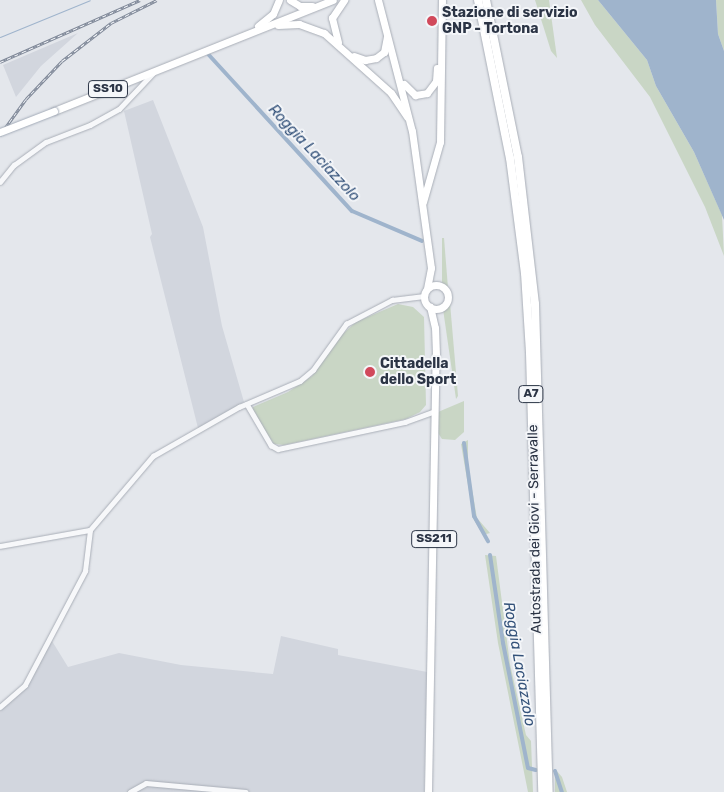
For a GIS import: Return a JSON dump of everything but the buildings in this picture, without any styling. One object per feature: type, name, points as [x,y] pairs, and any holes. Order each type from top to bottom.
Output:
[{"type":"highway","name":"Autostrada dei Giovi - Serravalle","points":[[478,0],[509,149],[525,273],[530,353],[542,792]]},
{"type":"highway","name":"Autostrada dei Giovi - Serravalle","points":[[486,0],[518,156],[535,297],[549,792]]},
{"type":"main road","points":[[244,35],[268,20],[279,0]]},
{"type":"main road","points":[[290,0],[305,7],[332,0]]},
{"type":"main road","points":[[244,35],[332,0]]},
{"type":"main road","points":[[339,44],[332,18],[344,0]]},
{"type":"main road","name":"SS211","points":[[378,0],[401,80],[412,132],[432,268],[449,296],[442,308],[436,328],[428,792]]},
{"type":"main road","points":[[423,204],[440,142],[442,0]]},
{"type":"main road","points":[[350,55],[365,60],[380,55],[387,42],[385,22]]},
{"type":"main road","points":[[263,28],[288,23],[308,26],[339,44],[397,99],[412,132]]},
{"type":"main road","name":"SS10","points":[[0,132],[244,35]]},
{"type":"main road","points":[[401,80],[415,95],[431,90],[436,81],[441,36]]},
{"type":"main road","name":"SS211","points":[[432,268],[426,292],[436,328]]},
{"type":"main road","points":[[426,292],[433,285],[442,286]]},
{"type":"main road","points":[[430,307],[442,308]]},
{"type":"street","points":[[0,182],[14,165],[46,142],[90,125],[119,109],[144,81],[162,68]]},
{"type":"street","points":[[0,707],[25,685],[85,571],[90,530],[153,456],[247,404],[281,392],[307,376],[346,324],[392,300],[426,292]]},
{"type":"street","points":[[247,404],[271,445],[278,449],[405,422],[435,411]]},
{"type":"street","points":[[0,546],[90,530]]},
{"type":"street","points":[[130,792],[146,783],[246,792]]},
{"type":"shaded area","points":[[78,33],[41,66],[16,97],[3,65]]},
{"type":"shaded area","points":[[153,100],[203,227],[222,326],[244,402],[198,428],[150,237],[152,234],[124,111]]},
{"type":"shaded area","points":[[281,636],[338,649],[338,655],[427,672],[424,792],[0,792],[0,711],[26,687],[52,641],[68,667],[119,653],[181,665],[273,674]]},
{"type":"green space","points":[[535,0],[549,0],[557,58],[551,51]]},
{"type":"green space","points":[[581,0],[598,0],[647,60],[656,86],[694,152],[722,215],[724,256],[705,207],[650,97],[595,25]]},
{"type":"green space","points":[[716,0],[724,0],[724,51],[718,34]]},
{"type":"green space","points":[[442,238],[444,238],[448,288],[442,284]]},
{"type":"green space","points":[[450,303],[458,396],[456,399],[443,309]]},
{"type":"green space","name":"Cittadella dello Sport","points":[[398,304],[413,307],[424,317],[426,405],[420,412],[406,419],[284,445],[274,444],[253,413],[253,407],[288,392],[312,376],[337,339],[356,322]]},
{"type":"green space","points":[[464,401],[464,432],[455,440],[442,439],[438,433],[438,412]]},
{"type":"green space","points":[[468,440],[468,466],[477,518],[490,533],[483,535],[474,520],[461,444]]},
{"type":"green space","points":[[485,555],[496,556],[510,664],[526,735],[531,741],[533,792],[528,792],[498,643]]},
{"type":"green space","points":[[555,769],[562,777],[567,792],[555,792]]},
{"type":"water","points":[[598,0],[716,0],[718,34],[724,51],[724,220],[694,152],[656,86],[647,60]]},
{"type":"waterway","points":[[0,37],[90,0]]},
{"type":"waterway","name":"Roggia Laciazzolo","points":[[208,54],[352,211],[422,241]]},
{"type":"waterway","name":"Roggia Laciazzolo","points":[[464,443],[474,516],[488,541]]},
{"type":"waterway","name":"Roggia Laciazzolo","points":[[490,555],[503,643],[528,768],[536,770]]},
{"type":"waterway","name":"Roggia Laciazzolo","points":[[555,771],[562,792]]},
{"type":"railway","points":[[0,62],[140,0]]},
{"type":"railway","points":[[0,135],[26,99],[62,61],[111,23],[157,0]]},
{"type":"place","name":"Stazione di servizio GNP - Tortona","points":[[432,21]]},
{"type":"place","name":"Cittadella dello Sport","points":[[370,372]]}]
